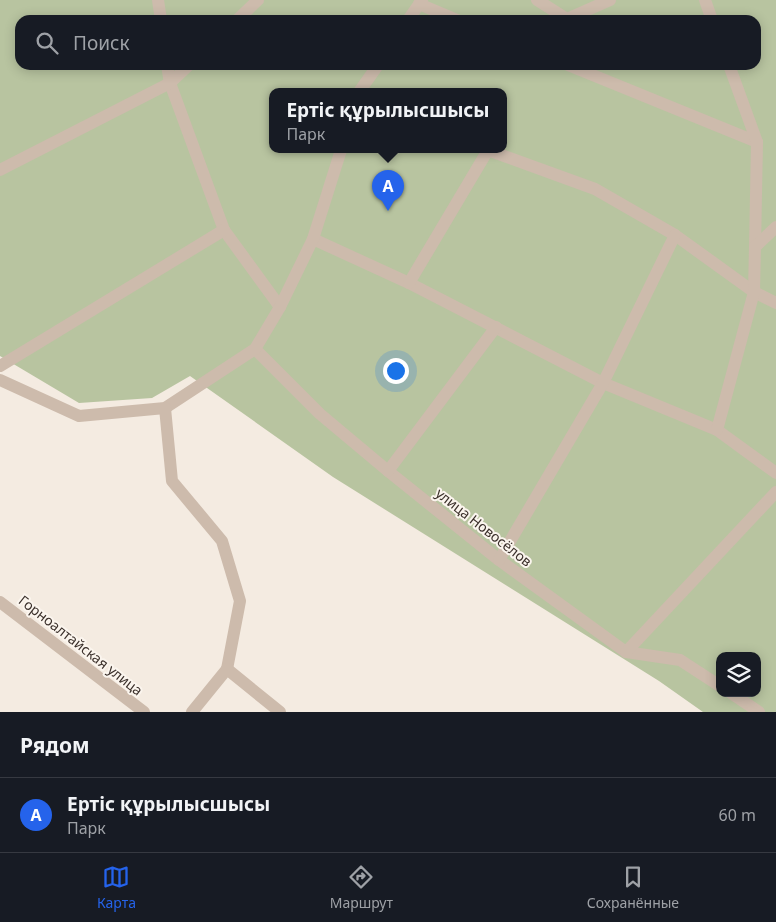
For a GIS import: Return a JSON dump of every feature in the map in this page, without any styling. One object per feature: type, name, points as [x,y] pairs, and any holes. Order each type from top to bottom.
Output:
[{"type":"street","points":[[158,0],[160,15]]},
{"type":"street","points":[[242,15],[258,0]]},
{"type":"street","points":[[537,0],[561,15]]},
{"type":"street","points":[[576,15],[610,0]]},
{"type":"street","points":[[705,0],[710,15]]},
{"type":"street","points":[[412,15],[421,2],[448,15]]},
{"type":"street","points":[[168,70],[170,83],[224,230],[280,307]]},
{"type":"street","points":[[0,170],[170,83],[184,70]]},
{"type":"street","points":[[362,88],[374,70]]},
{"type":"street","points":[[580,70],[757,142]]},
{"type":"street","points":[[717,430],[754,292],[757,142],[730,70]]},
{"type":"street","points":[[0,380],[78,416],[165,408],[254,350],[280,307],[313,239],[340,153]]},
{"type":"street","points":[[409,283],[486,153]]},
{"type":"street","points":[[496,153],[595,188],[675,235],[754,292],[776,303]]},
{"type":"street","points":[[755,247],[776,228]]},
{"type":"street","points":[[0,366],[224,230]]},
{"type":"street","points":[[499,560],[603,383],[675,235]]},
{"type":"street","points":[[313,239],[409,283],[603,383],[717,430],[776,473]]},
{"type":"street","points":[[388,470],[496,328]]},
{"type":"street","name":"улица Новосёлов","points":[[254,350],[320,414],[388,470],[499,560],[626,652],[680,660],[716,683]]},
{"type":"street","points":[[165,408],[172,481],[222,541],[240,601],[226,669],[192,712]]},
{"type":"street","points":[[626,652],[776,492]]},
{"type":"street","name":"Горноалтайская улица","points":[[0,602],[144,712]]},
{"type":"street","points":[[226,669],[280,712]]},
{"type":"street","points":[[737,697],[760,712]]},
{"type":"green space","points":[[0,0],[776,0],[776,712],[703,712],[659,681],[333,477],[190,376],[152,398],[79,403],[0,356]]},
{"type":"place","name":"Ертіс құрылысшысы","points":[[388,211]]}]
